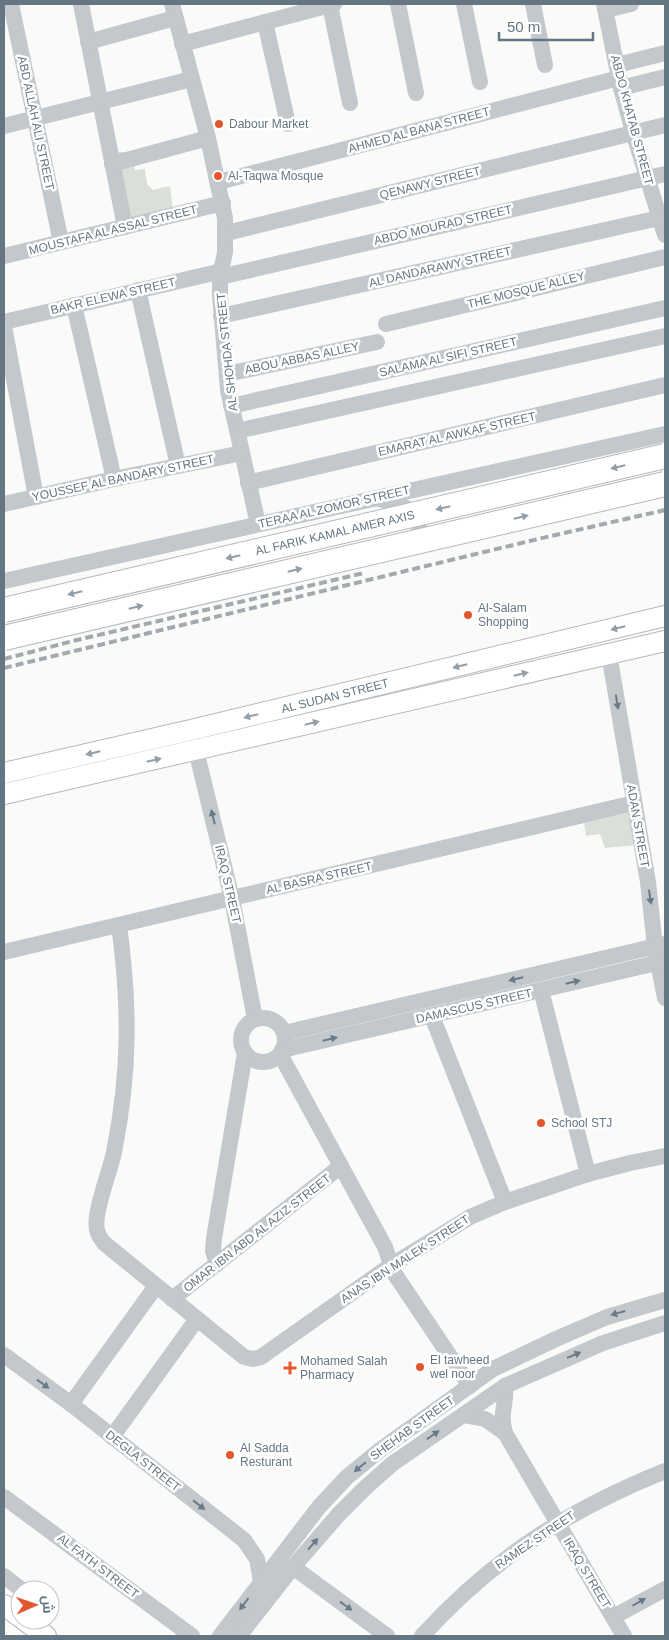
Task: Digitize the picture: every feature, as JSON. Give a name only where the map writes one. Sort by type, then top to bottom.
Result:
[{"type":"highway","name":"AL FARIK KAMAL AMER AXIS","points":[[4,610],[665,456]]},
{"type":"highway","points":[[4,638],[665,484]]},
{"type":"main road","name":"AL SUDAN STREET","points":[[4,773],[665,616]]},
{"type":"main road","name":"AL SUDAN STREET","points":[[4,794],[665,641]]},
{"type":"main road","points":[[191,730],[196,750]]},
{"type":"street","name":"ABD ALLAH ALI STREET","points":[[11,4],[61,242]]},
{"type":"street","points":[[81,4],[125,227]]},
{"type":"street","points":[[182,44],[332,4],[350,103]]},
{"type":"street","points":[[398,4],[416,93]]},
{"type":"street","points":[[464,4],[480,82]]},
{"type":"street","points":[[533,4],[545,65]]},
{"type":"street","points":[[605,7],[631,4]]},
{"type":"street","name":"ABDO KHATAB STREET","points":[[605,7],[619,77],[633,132],[665,235]]},
{"type":"street","points":[[88,42],[173,11]]},
{"type":"street","name":"AL SHOHDA STREET","points":[[173,11],[208,138],[223,203],[227,233],[221,274],[221,316],[226,374],[231,406],[258,524]]},
{"type":"street","points":[[265,22],[288,124]]},
{"type":"street","points":[[619,77],[665,53]]},
{"type":"street","points":[[619,77],[665,77]]},
{"type":"street","name":"AHMED AL BANA STREET","points":[[218,182],[619,77]]},
{"type":"street","points":[[4,126],[192,79]]},
{"type":"street","name":"QENAWY STREET","points":[[227,233],[665,125]]},
{"type":"street","points":[[112,164],[208,138]]},
{"type":"street","name":"ABDO MOURAD STREET","points":[[221,274],[665,174]]},
{"type":"street","name":"MOUSTAFA AL ASSAL STREET","points":[[4,256],[223,203]]},
{"type":"street","name":"AL DANDARAWY STREET","points":[[221,316],[659,218]]},
{"type":"street","name":"THE MOSQUE ALLEY","points":[[386,324],[665,257]]},
{"type":"street","name":"BAKR ELEWA STREET","points":[[4,322],[138,290],[221,274]]},
{"type":"street","points":[[138,290],[178,466]]},
{"type":"street","points":[[74,305],[114,479]]},
{"type":"street","name":"SALAMA AL SIFI STREET","points":[[231,406],[665,308]]},
{"type":"street","points":[[4,326],[36,497]]},
{"type":"street","points":[[237,431],[665,336]]},
{"type":"street","name":"ABOU ABBAS ALLEY","points":[[226,374],[377,342]]},
{"type":"street","name":"EMARAT AL AWKAF STREET","points":[[248,483],[665,386]]},
{"type":"street","name":"TERAA AL ZOMOR STREET","points":[[4,581],[665,434]]},
{"type":"street","name":"YOUSSEF AL BANDARY STREET","points":[[4,504],[242,453]]},
{"type":"street","points":[[488,473],[474,487],[468,498],[467,514],[473,520],[500,530]]},
{"type":"street","points":[[374,498],[404,506],[411,511],[419,523],[418,538],[396,555]]},
{"type":"street","name":"ADAN STREET","points":[[610,654],[661,953],[665,998]]},
{"type":"street","name":"IRAQ STREET","points":[[196,750],[232,899],[255,1019]]},
{"type":"street","name":"AL BASRA STREET","points":[[4,952],[634,803]]},
{"type":"street","name":"ANAS IBN MALEK STREET","points":[[119,925],[126,973],[128,1021],[126,1070],[120,1118],[111,1166],[98,1213],[97,1229],[104,1244],[244,1357],[253,1359],[261,1357],[395,1263],[470,1217],[505,1202],[588,1174],[665,1156]]},
{"type":"street","name":"DAMASCUS STREET","points":[[281,1052],[540,990],[661,953]]},
{"type":"street","name":"DAMASCUS STREET","points":[[284,1033],[661,953]]},
{"type":"street","points":[[540,990],[588,1174]]},
{"type":"street","points":[[432,1016],[505,1202]]},
{"type":"street","points":[[267,1018],[277,1023],[284,1033],[285,1042],[281,1052],[274,1059],[267,1062],[258,1062],[251,1059],[245,1053],[242,1046],[243,1030],[248,1023],[255,1019],[267,1018]]},
{"type":"street","points":[[281,1052],[395,1263],[473,1383]]},
{"type":"street","points":[[217,1264],[213,1251],[214,1238],[245,1053]]},
{"type":"street","name":"OMAR IBN ABD AL AZIZ STREET","points":[[172,1299],[341,1166]]},
{"type":"street","points":[[70,1404],[156,1286]]},
{"type":"street","name":"SHEHAB STREET","points":[[220,1636],[319,1507],[347,1477],[380,1450],[493,1369],[607,1317],[665,1300]]},
{"type":"street","points":[[112,1437],[197,1319]]},
{"type":"street","name":"SHEHAB STREET","points":[[239,1636],[293,1567],[365,1488],[392,1464],[505,1386],[603,1343],[665,1324]]},
{"type":"street","name":"DEGLA STREET","points":[[4,1355],[244,1540],[257,1559],[261,1582]]},
{"type":"street","name":"IRAQ STREET","points":[[504,1433],[501,1416],[506,1394],[505,1386]]},
{"type":"street","name":"IRAQ STREET","points":[[463,1415],[486,1420],[496,1425],[504,1433],[624,1636]]},
{"type":"street","name":"RAMEZ STREET","points":[[422,1636],[478,1581],[516,1550],[557,1522],[592,1503],[665,1471]]},
{"type":"street","name":"AL FATH STREET","points":[[4,1497],[192,1636]]},
{"type":"street","points":[[293,1567],[388,1636]]},
{"type":"street","points":[[613,1617],[665,1589]]},
{"type":"shaded area","points":[[111,151],[133,153],[135,170],[145,169],[147,184],[153,190],[170,186],[173,212],[131,221]]},
{"type":"shaded area","points":[[631,812],[637,845],[605,848],[600,834],[586,836],[584,823]]},
{"type":"railway","points":[[4,668],[665,510]]},
{"type":"railway","points":[[4,659],[77,640],[364,573]]},
{"type":"place","name":"Dabour Market","points":[[219,124]]},
{"type":"place","name":"Al-Taqwa Mosque","points":[[218,176]]},
{"type":"place","name":"Al-Salam Shopping","points":[[468,615]]},
{"type":"place","name":"School STJ","points":[[541,1123]]},
{"type":"place","name":"El tawheed wel noor","points":[[420,1367]]},
{"type":"place","name":"Mohamed Salah Pharmacy","points":[[290,1368]]},
{"type":"place","name":"Al Sadda Resturant","points":[[230,1455]]}]
